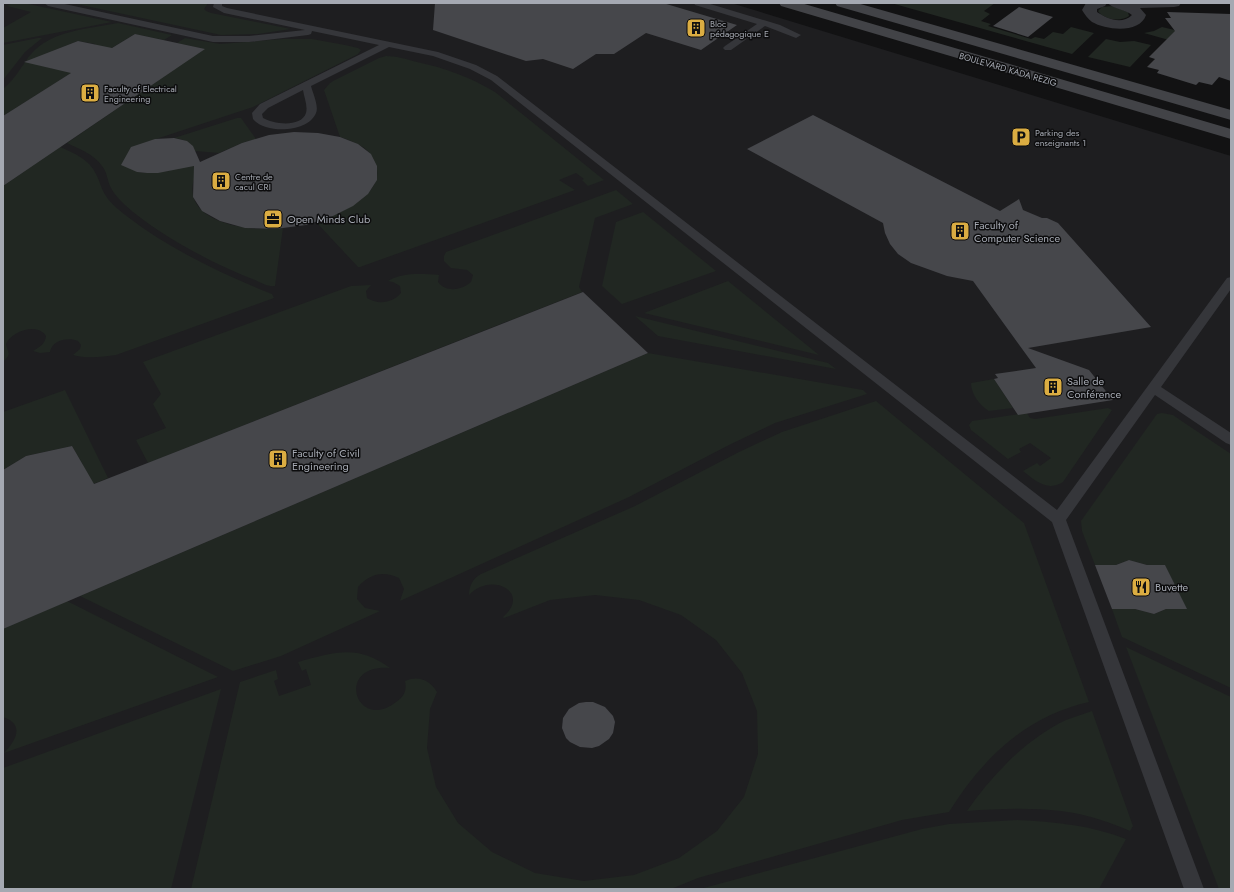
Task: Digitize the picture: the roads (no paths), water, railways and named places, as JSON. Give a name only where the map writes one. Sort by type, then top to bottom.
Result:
[{"type":"main road","name":"BOULEVARD KADA REZIG","points":[[786,3],[1231,134]]},
{"type":"main road","name":"BOULEVARD KADA REZIG","points":[[842,3],[1231,115]]},
{"type":"street","points":[[1118,4],[1141,7],[1174,3]]},
{"type":"street","points":[[1092,5],[1090,13],[1096,18],[1106,22],[1118,23],[1129,23],[1137,20],[1141,7]]},
{"type":"lane","points":[[48,3],[213,39],[249,39],[320,30]]},
{"type":"lane","points":[[218,3],[217,7],[224,10],[435,54],[473,67],[494,78],[1058,519],[1194,889]]},
{"type":"lane","points":[[698,3],[764,23],[796,35]]},
{"type":"lane","points":[[728,48],[764,23]]},
{"type":"lane","points":[[306,85],[312,110],[311,114],[303,121],[287,126],[273,126],[262,123],[258,119],[257,113],[264,106],[306,85],[388,44]]},
{"type":"lane","points":[[1058,519],[1231,281]]},
{"type":"lane","points":[[1154,388],[1231,440]]},
{"type":"place","name":"Bloc pédagogique E","points":[[696,28]]},
{"type":"place","name":"Faculty of Electrical Engineering","points":[[90,93]]},
{"type":"place","name":"Parking des enseignants 1","points":[[1021,137]]},
{"type":"place","name":"Centre de cacul CRI","points":[[221,181]]},
{"type":"place","name":"Open Minds Club","points":[[273,219]]},
{"type":"place","name":"Faculty of Computer Science","points":[[960,231]]},
{"type":"place","name":"Salle de Conférence","points":[[1053,387]]},
{"type":"place","name":"Faculty of Civil Engineering","points":[[278,459]]},
{"type":"place","name":"Buvette","points":[[1141,587]]}]
